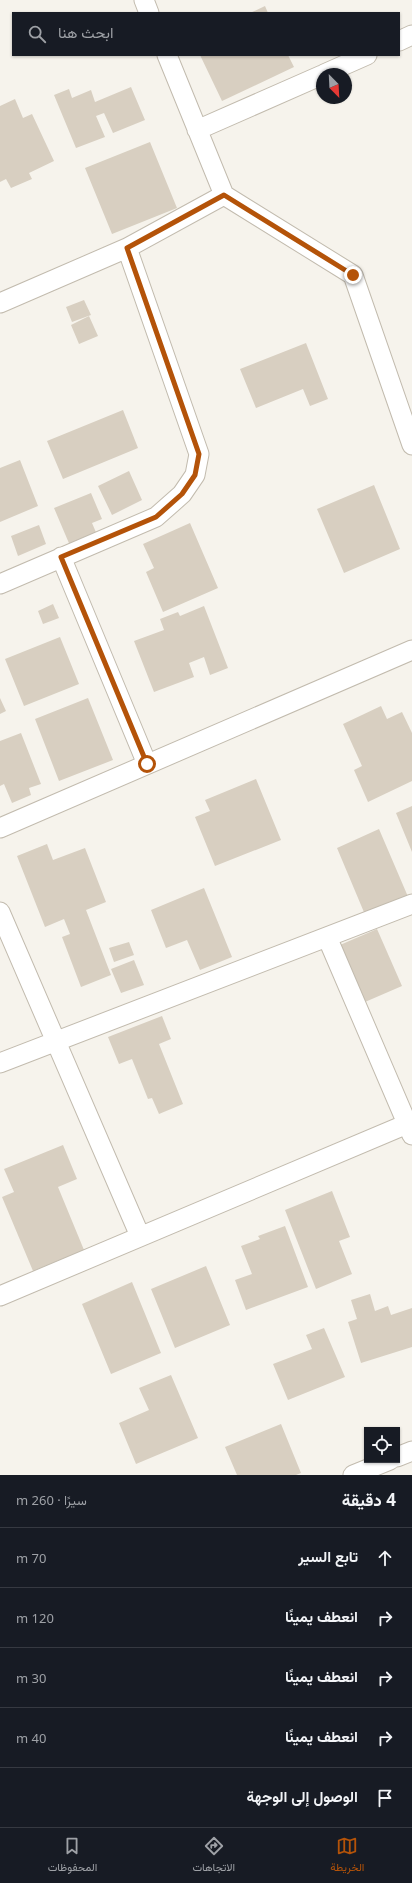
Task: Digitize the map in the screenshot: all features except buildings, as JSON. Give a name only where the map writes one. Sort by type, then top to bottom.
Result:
[{"type":"street","points":[[144,0],[149,12]]},
{"type":"street","points":[[400,41],[412,35]]},
{"type":"street","points":[[166,56],[224,195],[353,275],[412,445]]},
{"type":"street","points":[[337,68],[365,56]]},
{"type":"street","points":[[197,130],[316,77]]},
{"type":"street","points":[[0,303],[127,248],[224,195]]},
{"type":"street","points":[[0,584],[156,517],[182,494],[195,475],[199,454],[127,248]]},
{"type":"street","points":[[61,557],[147,764]]},
{"type":"street","points":[[0,828],[412,650]]},
{"type":"street","points":[[0,1063],[412,904]]},
{"type":"street","points":[[0,912],[140,1236]]},
{"type":"street","points":[[0,1296],[140,1236],[410,1130],[327,936]]},
{"type":"street","points":[[400,1456],[412,1452]]},
{"type":"street","points":[[352,1475],[382,1463]]},
{"type":"route","points":[[147,764],[61,557],[156,517],[182,494],[195,475],[199,454],[127,248],[224,195],[353,275]]}]
